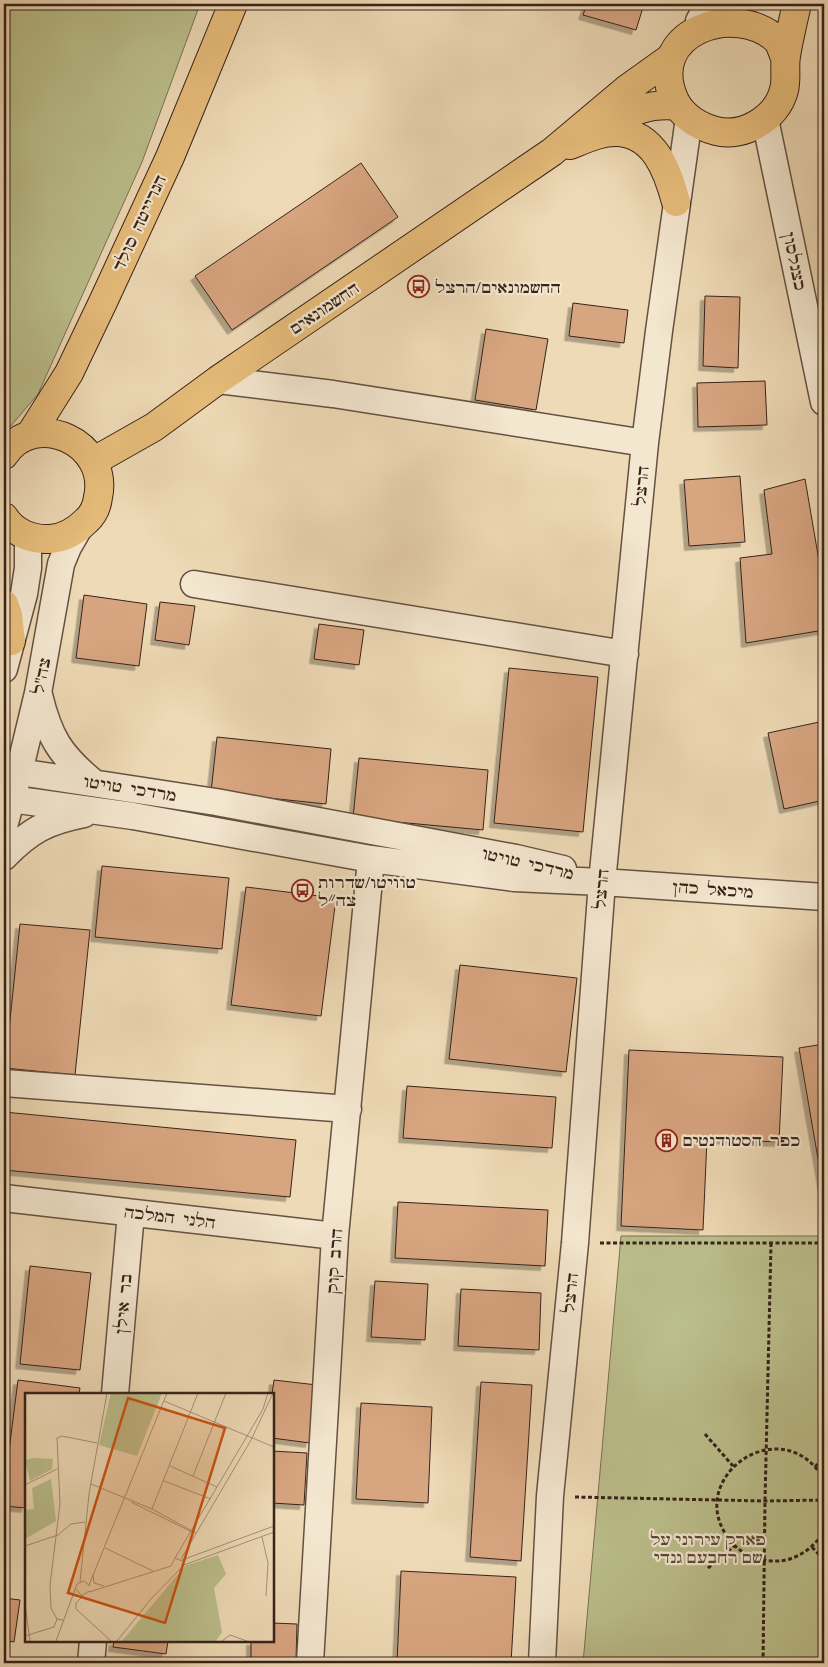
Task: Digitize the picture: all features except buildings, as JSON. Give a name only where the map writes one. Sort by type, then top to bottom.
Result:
[{"type":"main road","name":"הנרייטה סולד","points":[[30,435],[69,373],[103,302],[170,157],[234,4]]},
{"type":"main road","points":[[786,58],[778,42],[767,28],[751,18],[734,14],[704,12],[675,44],[669,59],[667,76],[671,92],[683,112],[703,127],[719,132],[735,132],[751,128],[765,119],[777,106],[784,91],[787,75],[786,58],[797,4]]},
{"type":"main road","name":"החשמונאים","points":[[94,461],[154,427],[218,380],[552,152],[626,89],[669,59]]},
{"type":"main road","name":"החשמונאים","points":[[552,152],[639,109],[662,104],[683,112]]},
{"type":"main road","points":[[552,152],[605,133],[620,132],[635,136],[647,142],[660,161],[672,187],[676,202]]},
{"type":"main road","points":[[4,455],[16,442],[30,435],[44,433],[60,434],[73,440],[85,449],[94,461],[99,475],[100,490],[97,505],[89,518],[79,528],[66,536],[52,539],[38,539],[13,532]]},
{"type":"main road","points":[[4,604],[8,614],[11,641]]},
{"type":"street","name":"הרצל","points":[[542,1663],[550,1496],[574,1243],[602,882],[645,443],[676,202],[683,112]]},
{"type":"street","name":"כצנלסון","points":[[765,119],[824,402]]},
{"type":"street","points":[[218,380],[333,394],[645,443]]},
{"type":"street","name":"צה\"ל","points":[[4,826],[11,773],[38,693],[61,564],[79,528]]},
{"type":"street","points":[[4,669],[24,594],[28,568],[13,532]]},
{"type":"street","points":[[194,584],[625,654]]},
{"type":"street","points":[[38,693],[50,732],[61,751],[74,766],[94,783]]},
{"type":"street","name":"מרדכי טויטו","points":[[11,773],[94,783],[216,802],[516,858],[563,869],[602,882]]},
{"type":"street","name":"מרדכי טויטו","points":[[7,797],[371,859],[514,878],[602,882]]},
{"type":"street","points":[[4,858],[22,838],[45,824],[98,811]]},
{"type":"street","name":"הרב קוק","points":[[310,1663],[336,1236],[371,859]]},
{"type":"street","name":"מיכאל כהן","points":[[602,882],[824,897]]},
{"type":"street","points":[[4,1083],[348,1109]]},
{"type":"street","name":"הלני המלכה","points":[[4,1198],[336,1236]]},
{"type":"street","name":"בר אילן","points":[[115,1393],[131,1213]]},
{"type":"street","points":[[91,1663],[93,1642]]},
{"type":"path","points":[[574,1243],[824,1243]]},
{"type":"path","points":[[764,1663],[765,1501],[771,1244]]},
{"type":"path","points":[[705,1434],[733,1466]]},
{"type":"path","points":[[824,1481],[816,1467],[801,1456],[784,1450],[766,1449],[748,1455],[733,1466],[722,1482],[717,1500],[718,1516],[724,1532],[734,1546],[748,1556],[764,1561],[782,1561],[798,1556],[812,1546],[824,1530]]},
{"type":"path","points":[[816,1467],[824,1456]]},
{"type":"path","points":[[550,1496],[765,1501],[824,1500]]},
{"type":"path","points":[[708,1568],[734,1546]]},
{"type":"path","points":[[812,1546],[824,1560]]},
{"type":"green space","points":[[4,4],[200,4],[142,162],[38,394],[4,434]]},
{"type":"green space","name":"פארק עירוני על שם רחבעם גנדי","points":[[621,1236],[824,1236],[824,1663],[583,1663]]},
{"type":"place","name":"החשמונאים/הרצל","points":[[419,287]]},
{"type":"place","name":"טוויטו/שדרות צה״ל","points":[[302,891]]},
{"type":"place","name":"כפר הסטודנטים","points":[[666,1140]]}]
